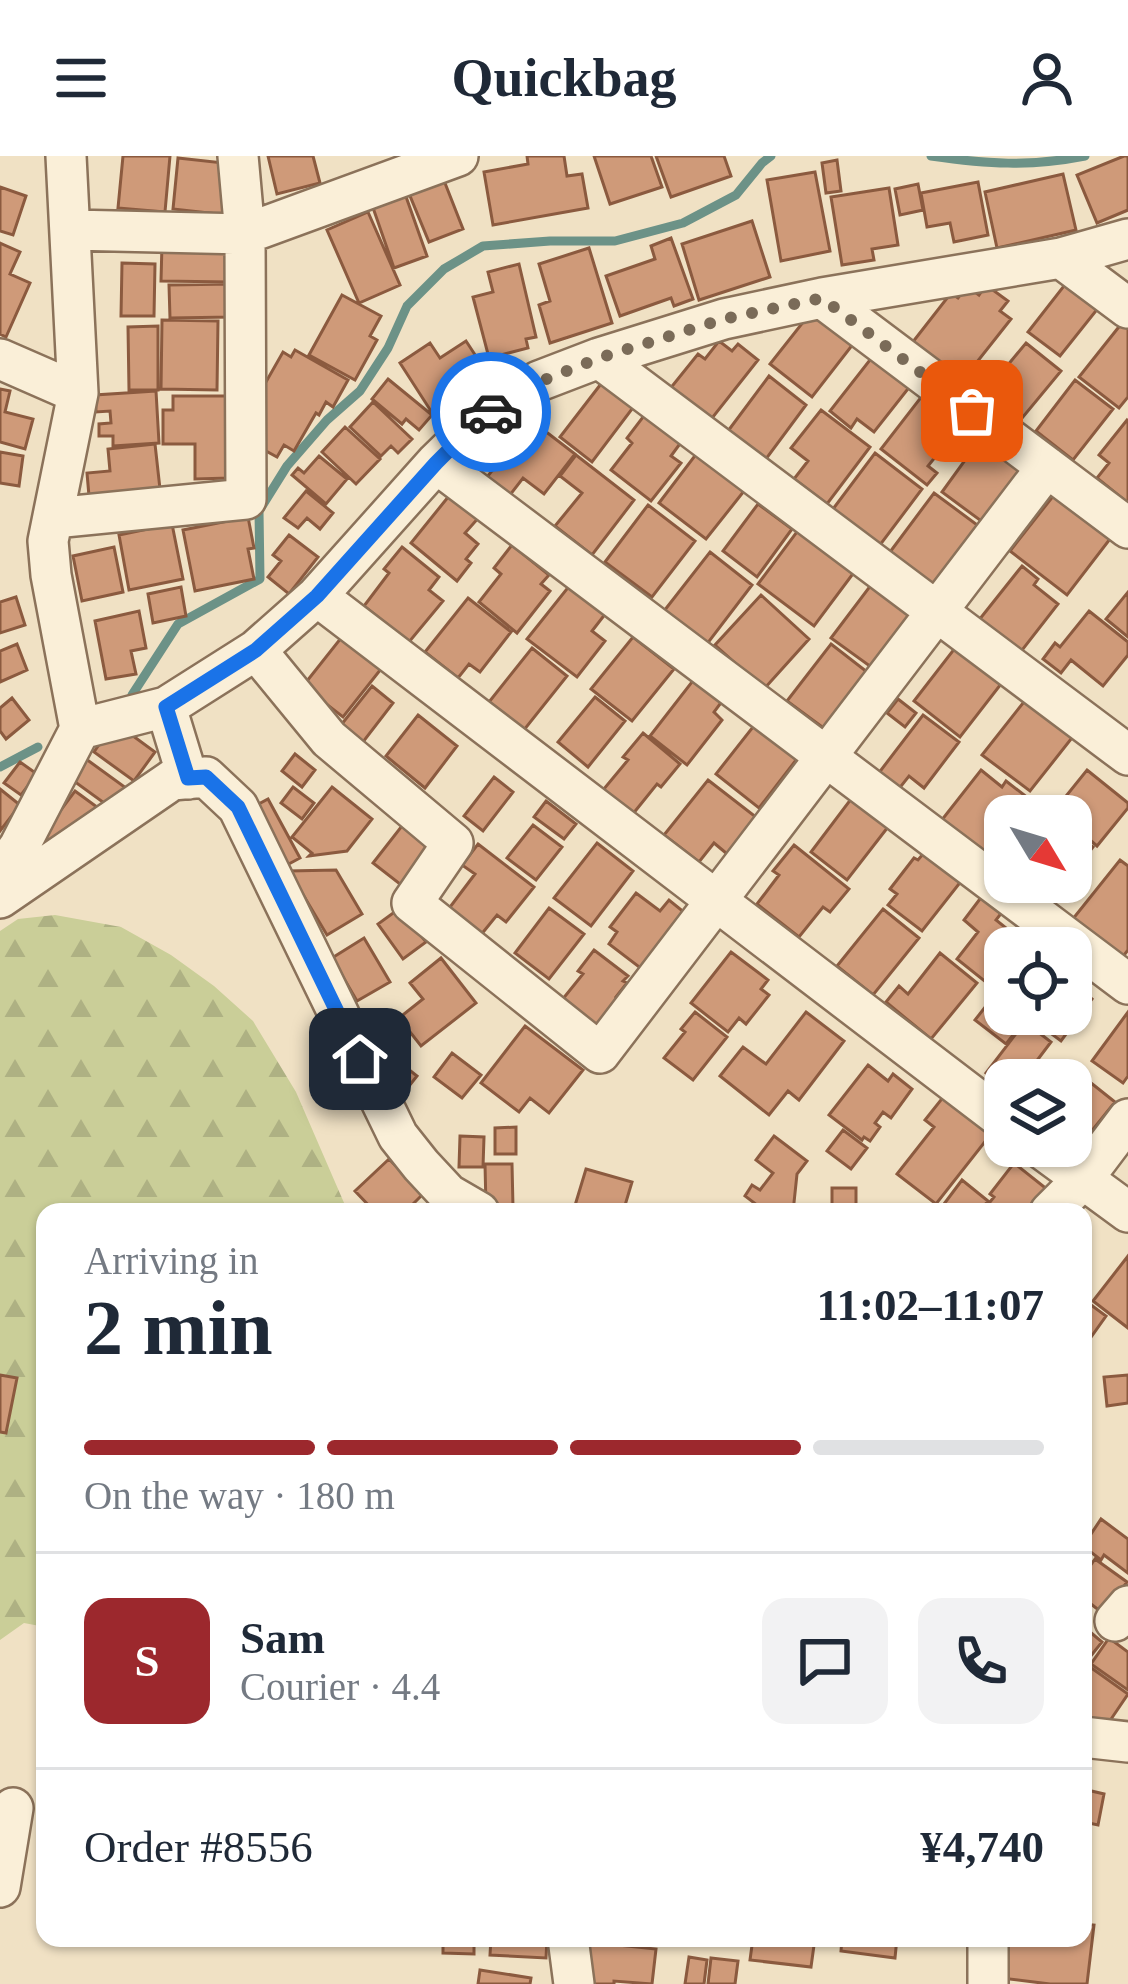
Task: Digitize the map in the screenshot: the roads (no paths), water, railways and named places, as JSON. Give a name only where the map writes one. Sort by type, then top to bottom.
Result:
[{"type":"street","points":[[0,874],[80,729],[48,542],[78,393],[66,156]]},
{"type":"street","points":[[53,518],[246,499],[245,234],[238,156]]},
{"type":"street","points":[[71,230],[245,234],[458,156]]},
{"type":"street","points":[[80,729],[166,707],[256,650],[317,596],[481,418],[539,382],[724,319],[1061,258],[1128,239]]},
{"type":"street","points":[[1061,258],[1128,308]]},
{"type":"street","points":[[822,298],[1128,528]]},
{"type":"street","points":[[599,358],[1128,755]]},
{"type":"street","points":[[0,359],[78,393]]},
{"type":"street","points":[[436,463],[1128,984]]},
{"type":"street","points":[[256,650],[329,739],[453,843],[412,903],[600,1053],[1047,467]]},
{"type":"street","points":[[317,596],[984,1105]]},
{"type":"street","points":[[166,707],[188,778]]},
{"type":"street","points":[[0,898],[172,780],[206,777],[238,807],[398,1136],[448,1194],[464,1203]]},
{"type":"street","points":[[1059,1203],[1128,1119]]},
{"type":"street","points":[[1065,1167],[1128,1212]]},
{"type":"street","points":[[1092,1738],[1128,1742]]},
{"type":"street","points":[[0,1887],[13,1808]]},
{"type":"street","points":[[569,1947],[574,1984]]},
{"type":"street","points":[[988,1947],[988,1984]]},
{"type":"waterway","points":[[132,695],[178,624],[260,579],[259,511],[287,466],[360,391],[388,348],[407,306],[444,269],[483,246],[615,241],[683,223],[736,195],[771,156]]},
{"type":"waterway","points":[[931,156],[1008,163],[1085,156]]},
{"type":"waterway","points":[[0,767],[38,747]]}]
